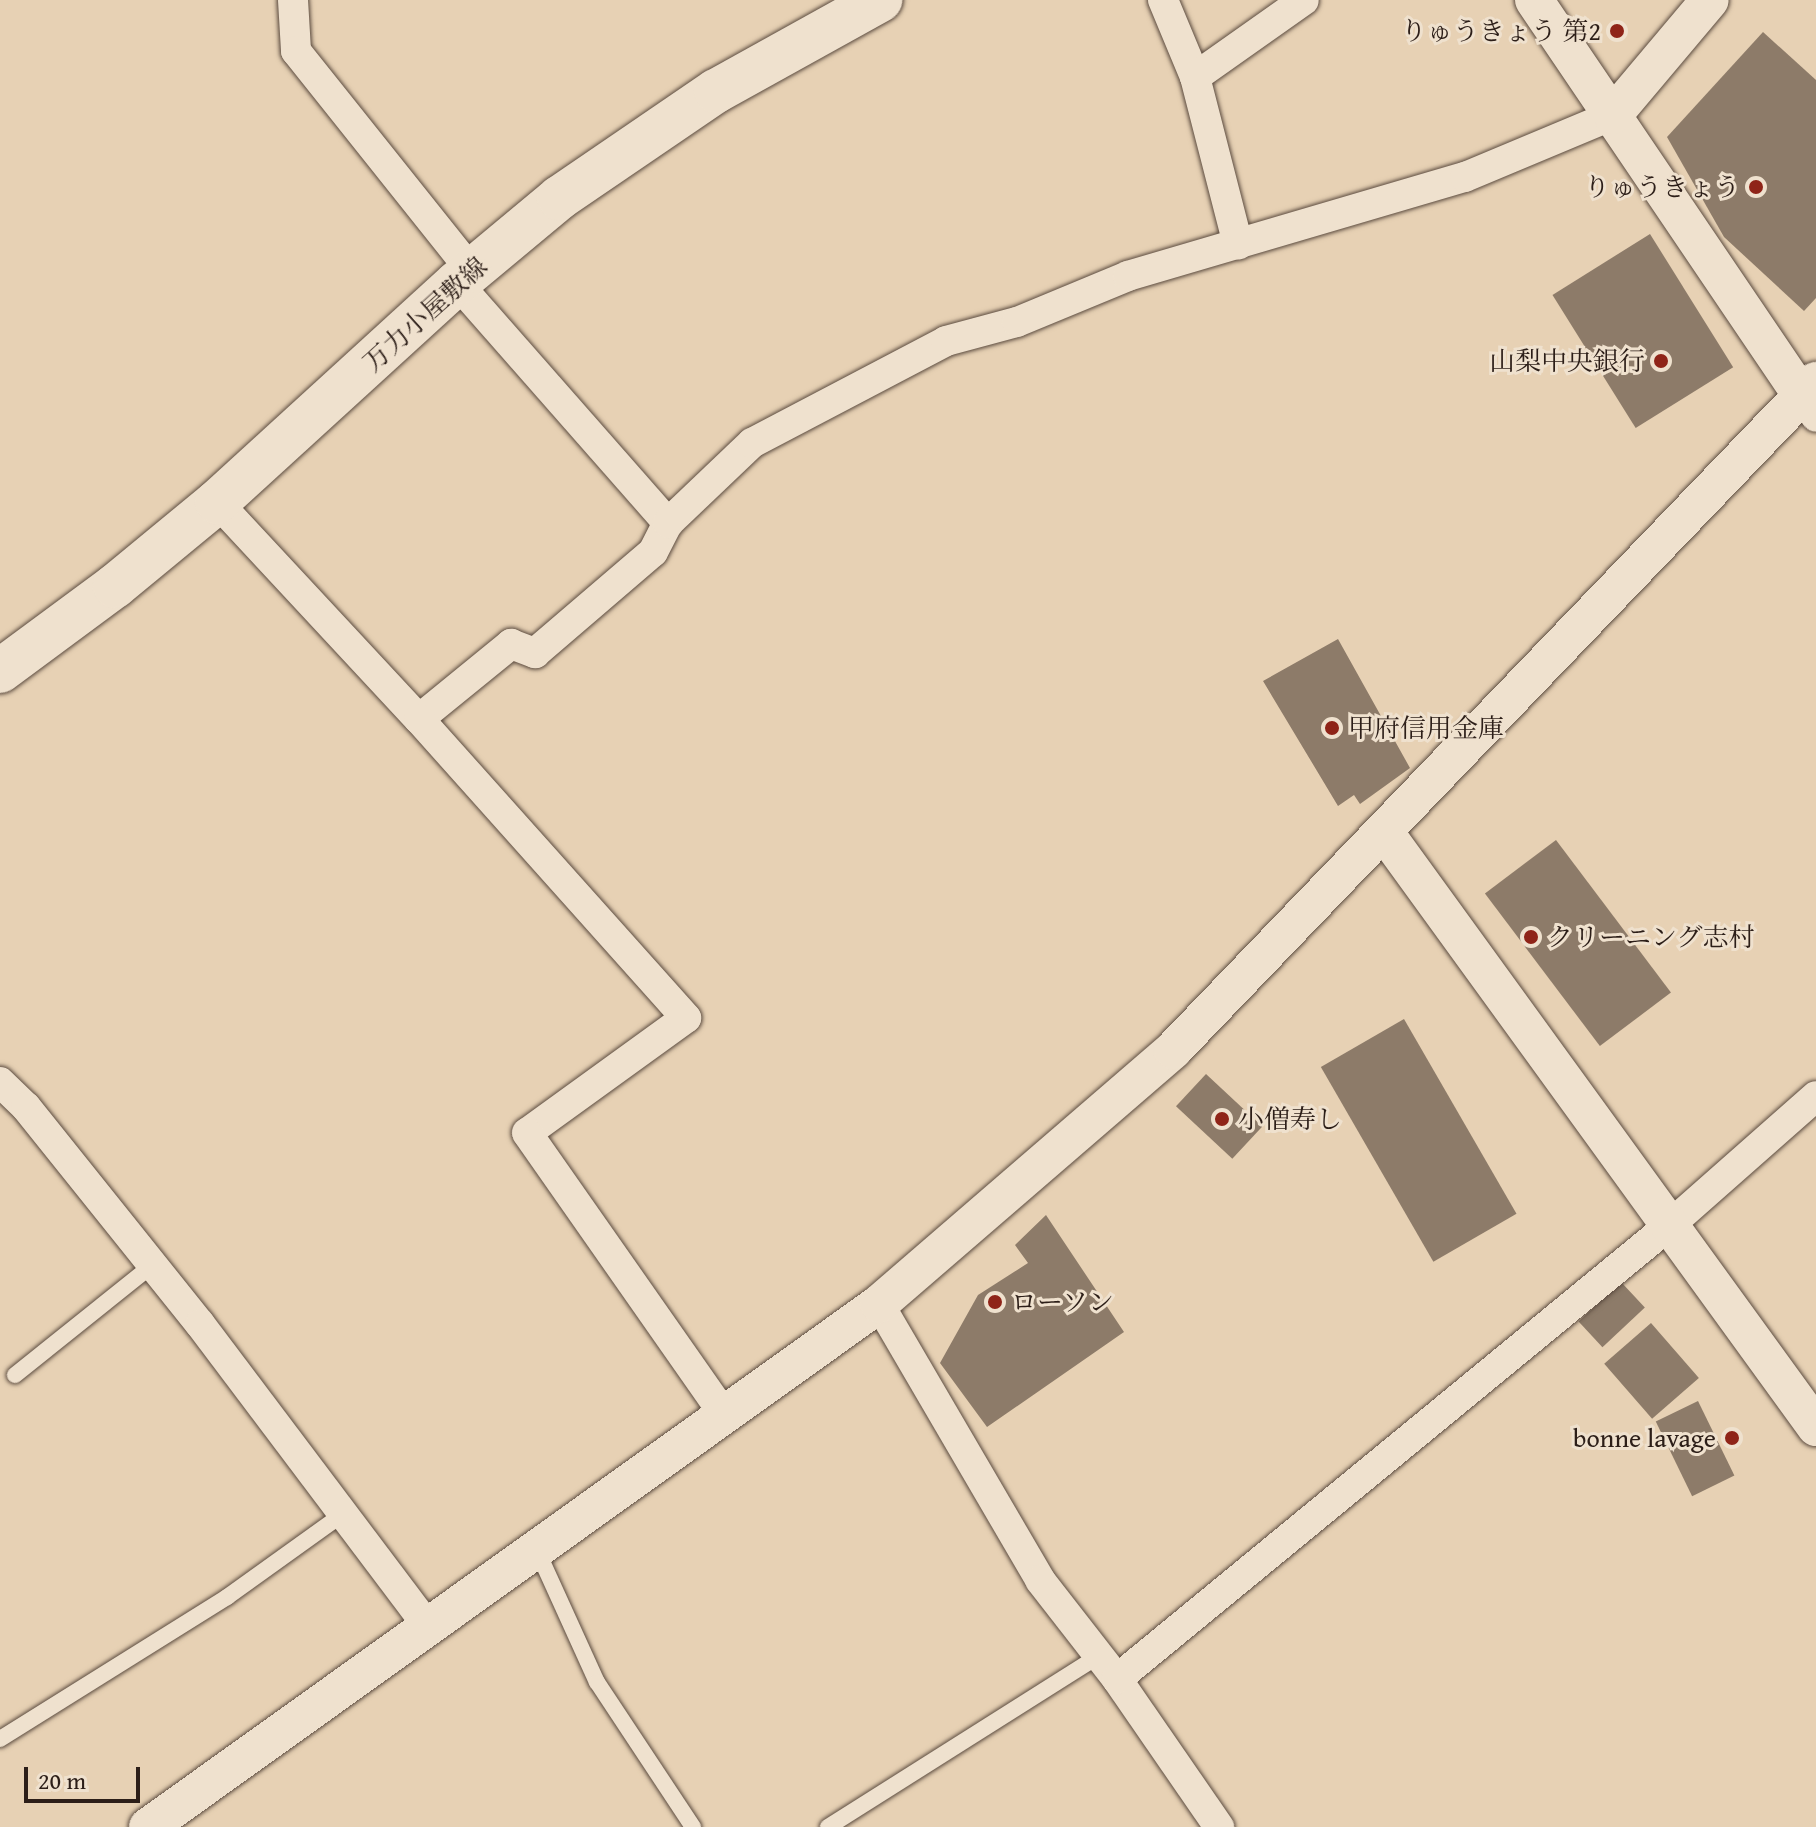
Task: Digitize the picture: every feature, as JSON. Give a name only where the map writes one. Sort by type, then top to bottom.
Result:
[{"type":"main road","name":"万力小屋敷線","points":[[0,671],[115,586],[217,502],[464,276],[559,198],[716,91],[880,0]]},
{"type":"street","points":[[1163,0],[1195,77],[1238,245]]},
{"type":"street","points":[[1195,77],[1304,0]]},
{"type":"street","points":[[148,1827],[879,1304],[1173,1050],[1385,833],[1459,750],[1811,398],[1534,0]]},
{"type":"street","points":[[419,719],[511,644],[535,653],[653,552],[668,523],[752,443],[946,341],[1017,322],[1128,276],[1465,177],[1613,115],[1710,0]]},
{"type":"street","points":[[300,5],[296,51],[464,276],[668,523]]},
{"type":"street","points":[[217,502],[419,719],[686,1018],[527,1133],[725,1416]]},
{"type":"street","points":[[1385,833],[1816,1427]]},
{"type":"street","points":[[0,1082],[26,1107],[200,1324],[427,1625]]},
{"type":"street","points":[[1108,1667],[1671,1224],[1816,1096]]},
{"type":"street","points":[[879,1304],[1040,1580],[1108,1667],[1219,1827]]},
{"type":"lane","points":[[15,1375],[151,1266]]},
{"type":"lane","points":[[0,1739],[227,1597],[343,1514]]},
{"type":"lane","points":[[536,1548],[597,1682],[693,1827]]},
{"type":"lane","points":[[828,1827],[1108,1667]]},
{"type":"building","name":"りゅうきょう","points":[[1763,32],[1816,80],[1816,298],[1804,311],[1724,237],[1667,137]]},
{"type":"building","points":[[1650,234],[1733,367],[1636,428],[1552,295]]},
{"type":"building","points":[[1338,639],[1410,768],[1360,804],[1354,795],[1338,806],[1263,681]]},
{"type":"building","points":[[1556,840],[1671,993],[1600,1046],[1485,894]]},
{"type":"building","points":[[1404,1019],[1516,1214],[1433,1262],[1321,1067]]},
{"type":"building","points":[[1206,1074],[1262,1127],[1232,1159],[1176,1106]]},
{"type":"building","points":[[1046,1215],[1124,1332],[987,1427],[940,1363],[978,1295],[1028,1263],[1015,1245]]},
{"type":"building","points":[[1621,1282],[1645,1308],[1602,1347],[1579,1322]]},
{"type":"building","points":[[1651,1323],[1699,1378],[1652,1419],[1604,1364]]},
{"type":"building","points":[[1698,1401],[1734,1476],[1692,1496],[1656,1422]]},
{"type":"place","name":"りゅうきょう 第2","points":[[1617,31]]},
{"type":"place","name":"りゅうきょう","points":[[1756,187]]},
{"type":"place","name":"山梨中央銀行","points":[[1661,361]]},
{"type":"place","name":"甲府信用金庫","points":[[1332,728]]},
{"type":"place","name":"クリーニング志村","points":[[1531,937]]},
{"type":"place","name":"小僧寿し","points":[[1222,1119]]},
{"type":"place","name":"ローソン","points":[[995,1302]]},
{"type":"place","name":"bonne lavage","points":[[1732,1438]]}]
